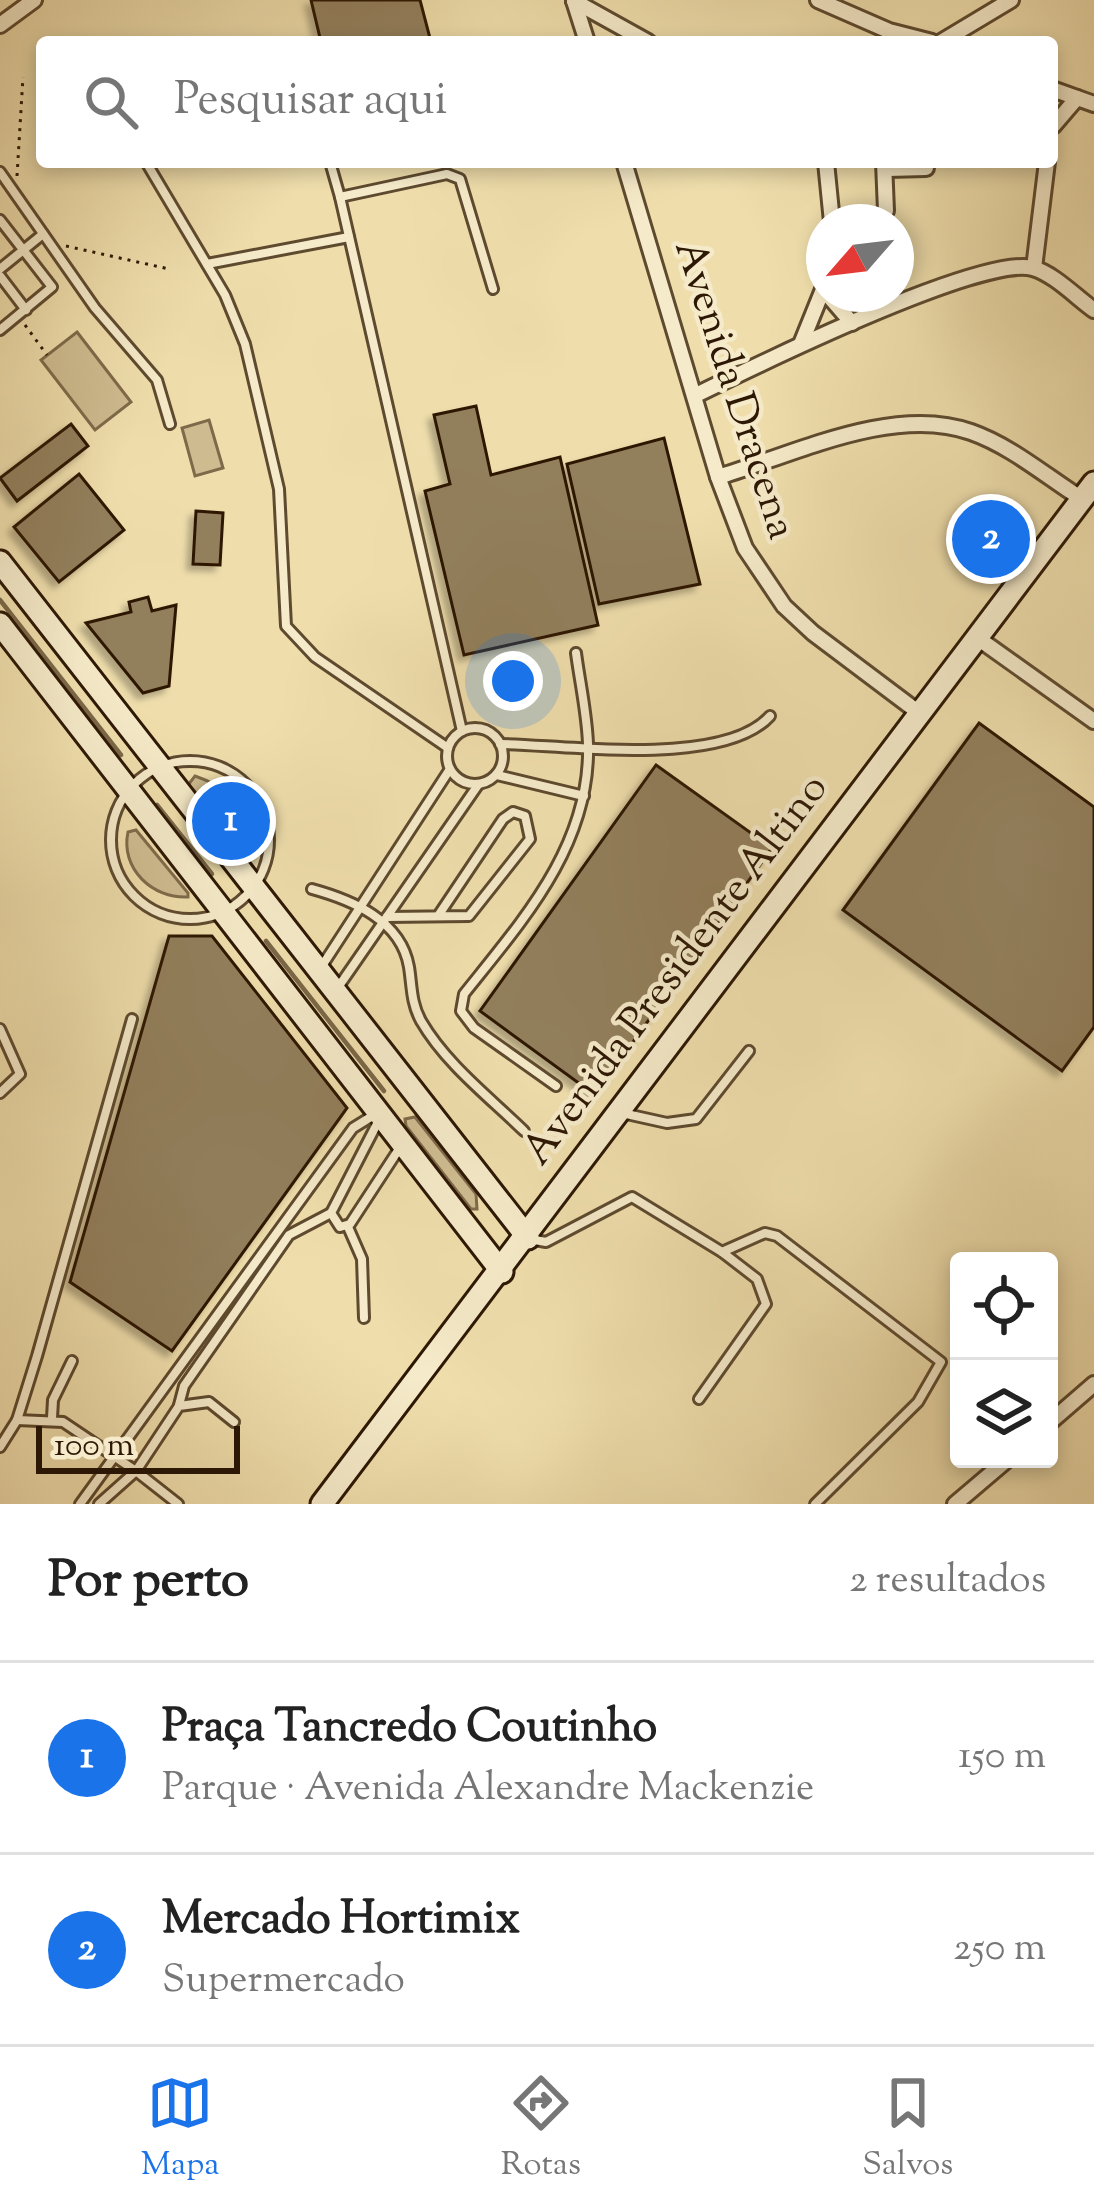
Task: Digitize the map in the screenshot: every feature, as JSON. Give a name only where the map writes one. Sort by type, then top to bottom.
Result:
[{"type":"street","points":[[0,25],[34,0]]},
{"type":"street","points":[[574,0],[632,36]]},
{"type":"street","points":[[574,0],[585,36]]},
{"type":"street","points":[[818,0],[911,36]]},
{"type":"street","points":[[948,36],[1011,0]]},
{"type":"street","points":[[1058,91],[1094,104]]},
{"type":"street","points":[[1058,121],[1077,98]]},
{"type":"street","name":"Avenida Dracena","points":[[626,168],[718,477],[745,548],[784,606],[918,712]]},
{"type":"street","points":[[827,168],[830,204]]},
{"type":"street","points":[[885,168],[886,204]]},
{"type":"street","points":[[1034,268],[1046,168]]},
{"type":"street","points":[[696,395],[852,322],[1012,268],[1034,268],[1094,310]]},
{"type":"street","points":[[801,344],[815,312]]},
{"type":"street","points":[[843,312],[852,322]]},
{"type":"street","points":[[718,477],[865,433],[930,425],[976,434],[1088,491]]},
{"type":"street","name":"Avenida Presidente Altino","points":[[322,1504],[528,1238],[1088,491]]},
{"type":"street","points":[[0,562],[528,1238]]},
{"type":"street","points":[[0,624],[468,1222],[502,1272]]},
{"type":"street","points":[[980,639],[1094,721]]},
{"type":"street","points":[[382,1111],[409,1088]]},
{"type":"street","points":[[468,1222],[495,1198]]},
{"type":"street","points":[[1058,1415],[1094,1384]]},
{"type":"street","points":[[955,1504],[997,1468]]},
{"type":"lane","points":[[150,168],[207,264],[245,344],[271,445],[286,626],[315,657],[448,748]]},
{"type":"lane","points":[[332,168],[462,731]]},
{"type":"lane","points":[[0,172],[95,308],[157,380],[170,424]]},
{"type":"lane","points":[[340,197],[447,175],[460,179],[494,289]]},
{"type":"lane","points":[[0,220],[52,286],[23,314],[1,326]]},
{"type":"lane","points":[[23,314],[0,273],[43,234]]},
{"type":"lane","points":[[207,264],[349,237]]},
{"type":"lane","points":[[556,1086],[474,1028],[461,1011],[464,994],[558,868],[584,796],[589,745],[576,652]]},
{"type":"lane","points":[[478,785],[457,778],[450,769],[448,748],[462,731],[484,729],[500,743],[589,745],[613,753],[680,748],[744,734],[770,716]]},
{"type":"lane","points":[[335,993],[478,785],[497,775],[502,765],[500,743]]},
{"type":"lane","points":[[191,761],[232,773],[255,796],[265,815],[268,847],[253,887],[226,910],[179,918],[152,908],[129,889],[115,863],[112,834],[130,789],[159,767],[191,761]]},
{"type":"lane","points":[[318,971],[450,769]]},
{"type":"lane","points":[[497,775],[584,796]]},
{"type":"lane","points":[[385,920],[459,919],[478,910],[530,838],[525,816],[513,812],[503,819],[438,916]]},
{"type":"lane","points":[[312,889],[385,920],[405,951],[410,991],[423,1025],[524,1130]]},
{"type":"lane","points":[[0,1447],[17,1420],[90,1183],[132,1019]]},
{"type":"lane","points":[[0,1029],[20,1074],[0,1093]]},
{"type":"lane","points":[[621,1112],[667,1124],[696,1119],[748,1051]]},
{"type":"lane","points":[[99,1504],[136,1471],[178,1406],[184,1386],[289,1235],[331,1213],[382,1111]]},
{"type":"lane","points":[[80,1504],[353,1127],[382,1111]]},
{"type":"lane","points":[[348,1227],[405,1141]]},
{"type":"lane","points":[[528,1238],[546,1242],[632,1197],[722,1252],[757,1280],[766,1304],[699,1399]]},
{"type":"lane","points":[[331,1213],[340,1227],[348,1227]]},
{"type":"lane","points":[[348,1227],[365,1273],[364,1318]]},
{"type":"lane","points":[[722,1252],[764,1233],[777,1236],[941,1362],[918,1402],[815,1504]]},
{"type":"lane","points":[[52,1418],[53,1400],[72,1361]]},
{"type":"lane","points":[[178,1406],[209,1402],[233,1422]]},
{"type":"lane","points":[[17,1420],[33,1424],[52,1418],[118,1457],[178,1504]]},
{"type":"path","points":[[16,183],[23,77]]},
{"type":"path","points":[[60,238],[69,249],[169,268]]},
{"type":"path","points":[[23,314],[47,355]]},
{"type":"shaded area","points":[[77,332],[131,402],[95,430],[41,360]]},
{"type":"shaded area","points":[[209,420],[223,468],[195,476],[182,428]]},
{"type":"shaded area","points":[[195,776],[230,795],[246,815],[247,838],[240,851],[188,785]]},
{"type":"shaded area","points":[[136,830],[188,897],[163,893],[134,869],[127,845],[128,832]]},
{"type":"shaded area","points":[[415,1117],[476,1194],[477,1209],[471,1209],[406,1126],[405,1119]]},
{"type":"building","points":[[311,0],[420,0],[429,36],[320,36]]},
{"type":"building","points":[[476,406],[491,475],[560,457],[598,625],[464,655],[425,491],[450,484],[434,415]]},
{"type":"building","points":[[71,424],[88,446],[17,501],[0,478]]},
{"type":"building","points":[[664,438],[700,584],[599,604],[567,464]]},
{"type":"building","points":[[79,474],[124,530],[59,582],[14,527]]},
{"type":"building","points":[[196,511],[223,513],[220,565],[193,564]]},
{"type":"building","points":[[148,597],[152,611],[176,605],[169,686],[143,693],[86,623],[131,612],[129,602]]},
{"type":"building","points":[[979,723],[1094,807],[1094,1027],[1062,1071],[843,910]]},
{"type":"building","points":[[656,765],[772,848],[595,1095],[480,1011]]},
{"type":"building","points":[[169,936],[212,936],[347,1108],[172,1351],[70,1282]]},
{"type":"waterway","points":[[0,600],[121,755]]},
{"type":"waterway","points":[[157,805],[212,874]]},
{"type":"waterway","points":[[266,941],[384,1091]]},
{"type":"place","name":"Mercado Hortimix","points":[[991,539]]},
{"type":"place","name":"Praça Tancredo Coutinho","points":[[231,821]]}]
